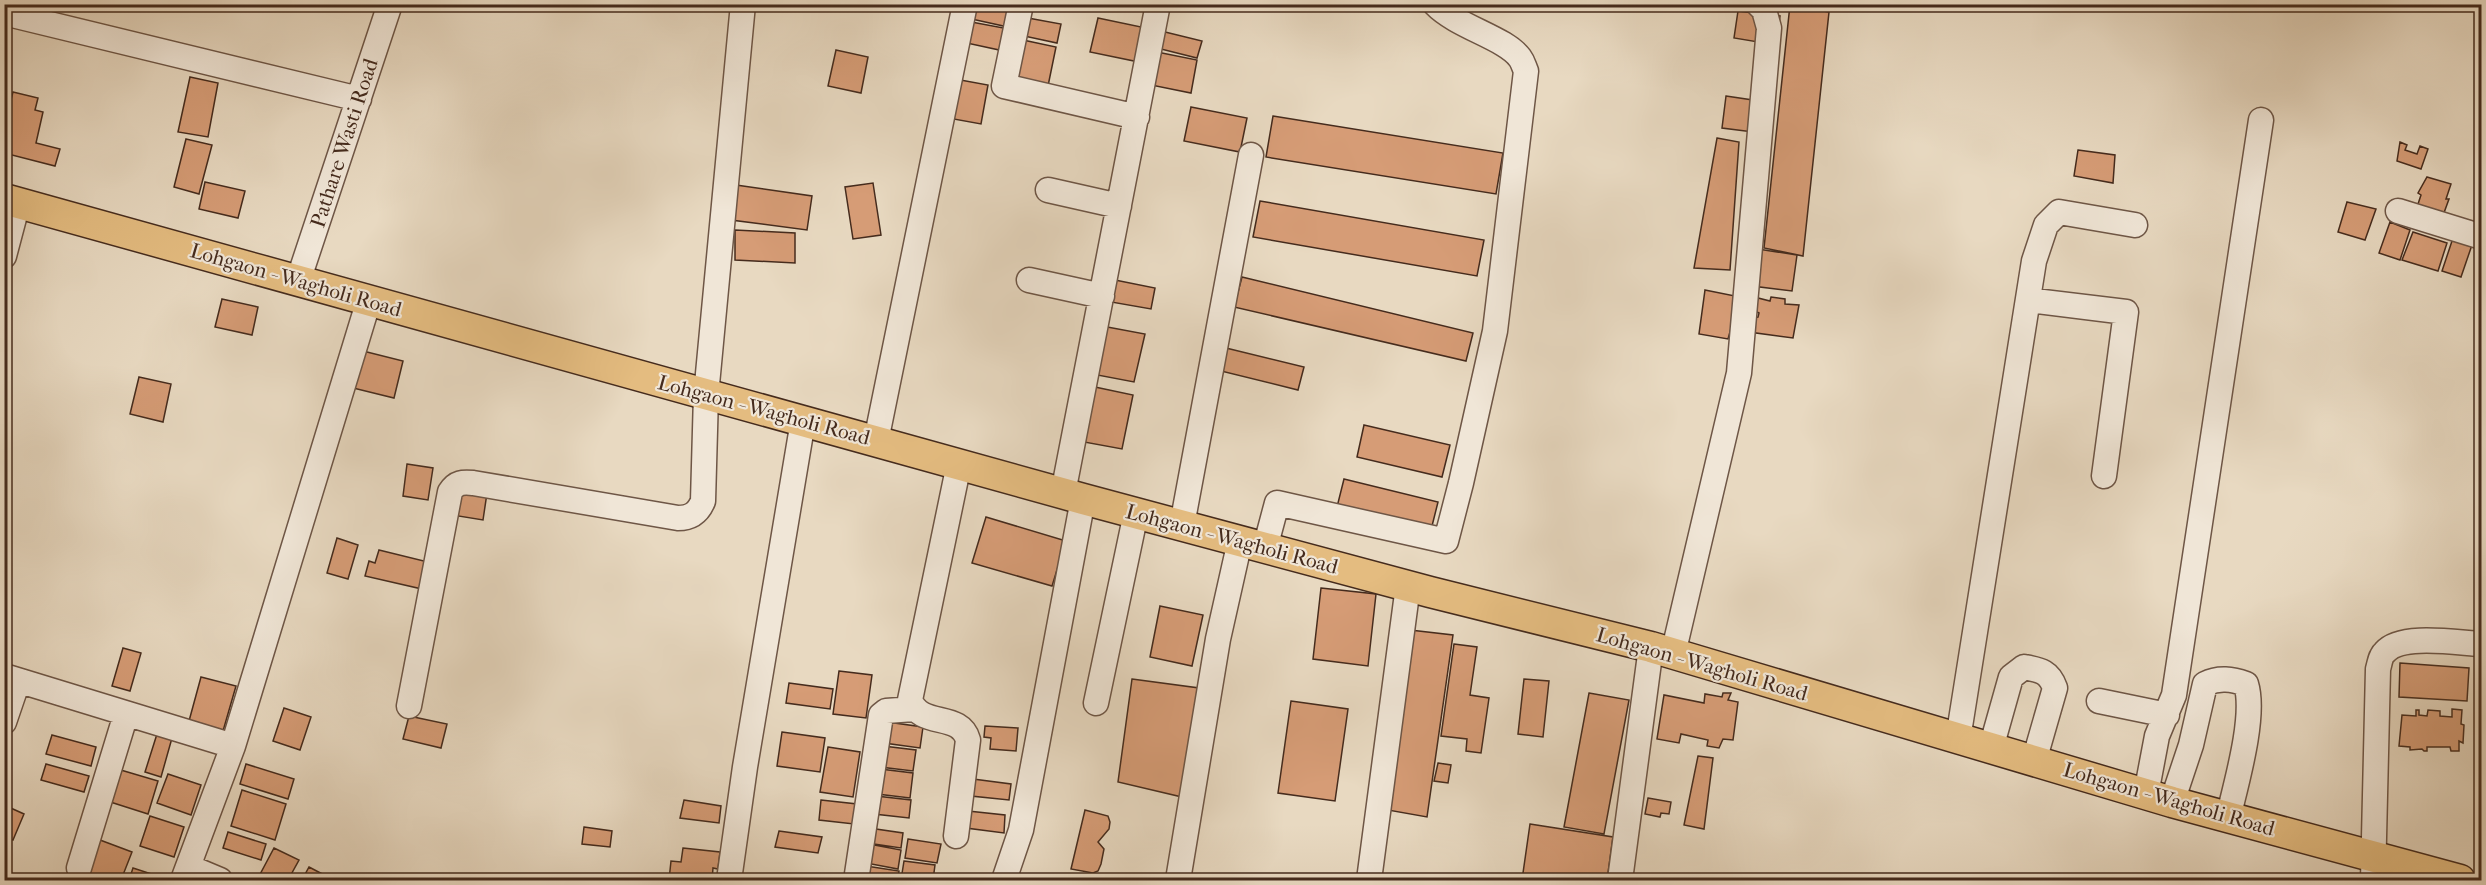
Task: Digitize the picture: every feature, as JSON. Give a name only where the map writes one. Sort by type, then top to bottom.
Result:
[{"type":"main road","name":"Lohgaon - Wagholi Road","points":[[11,201],[1073,496],[1662,651],[2228,818],[2373,868],[2460,880]]},
{"type":"street","name":"Pathare Wasti Road","points":[[298,280],[390,4]]},
{"type":"street","points":[[409,706],[450,492],[454,486],[462,482],[474,483],[687,518],[699,511],[703,501],[706,395],[743,4]]},
{"type":"street","points":[[876,441],[965,4]]},
{"type":"street","points":[[1021,4],[1004,86],[1137,117]]},
{"type":"street","points":[[1004,880],[1021,830],[1102,296],[1158,4]]},
{"type":"street","points":[[1178,880],[1218,639],[1252,544],[1277,503],[1446,541],[1495,331],[1526,71],[1520,58],[1509,48],[1448,17],[1435,4]]},
{"type":"street","points":[[1620,880],[1662,651],[1739,373],[1769,28],[1764,10],[1758,4]]},
{"type":"street","points":[[4,13],[359,99]]},
{"type":"street","points":[[2159,798],[2157,736],[2174,695],[2261,120]]},
{"type":"street","points":[[1182,525],[1251,155]]},
{"type":"street","points":[[1048,190],[1119,206]]},
{"type":"street","points":[[4,256],[11,201]]},
{"type":"street","points":[[2398,211],[2481,237]]},
{"type":"street","points":[[1958,739],[2034,261],[2046,225],[2059,212],[2135,225]]},
{"type":"street","points":[[1029,280],[1102,296]]},
{"type":"street","points":[[220,880],[186,874],[233,746],[369,300]]},
{"type":"street","points":[[2028,300],[2126,312],[2104,476]]},
{"type":"street","points":[[729,880],[745,767],[803,421]]},
{"type":"street","points":[[956,836],[968,740],[966,732],[958,725],[919,714],[910,700],[959,464]]},
{"type":"street","points":[[1096,703],[1136,513]]},
{"type":"street","points":[[1369,880],[1408,586]]},
{"type":"street","points":[[2373,868],[2378,669],[2381,657],[2395,644],[2412,641],[2481,645]]},
{"type":"street","points":[[1991,748],[2011,677],[2024,667],[2043,670],[2051,676],[2055,688],[2034,761]]},
{"type":"street","points":[[4,722],[11,679],[233,746]]},
{"type":"street","points":[[2159,798],[2191,745],[2205,684],[2225,679],[2246,684],[2249,708],[2228,818]]},
{"type":"street","points":[[2099,701],[2167,715]]},
{"type":"street","points":[[857,874],[881,715],[886,711],[914,709]]},
{"type":"street","points":[[79,868],[126,714]]},
{"type":"building","points":[[971,4],[1013,4],[1008,27],[967,18]]},
{"type":"building","points":[[1790,5],[1829,12],[1803,256],[1764,248]]},
{"type":"building","points":[[1738,11],[1780,16],[1776,45],[1734,38]]},
{"type":"building","points":[[1028,18],[1061,24],[1057,43],[1024,36]]},
{"type":"building","points":[[1098,18],[1146,28],[1139,62],[1090,52]]},
{"type":"building","points":[[966,21],[1009,29],[1004,51],[962,42]]},
{"type":"building","points":[[1161,31],[1202,41],[1197,58],[1157,48]]},
{"type":"building","points":[[1023,40],[1056,47],[1048,86],[1015,79]]},
{"type":"building","points":[[836,50],[868,57],[861,93],[828,86]]},
{"type":"building","points":[[1157,52],[1197,60],[1191,93],[1151,85]]},
{"type":"building","points":[[190,77],[218,83],[208,137],[178,132]]},
{"type":"building","points":[[955,79],[988,85],[981,124],[948,118]]},
{"type":"building","points":[[13,92],[38,98],[35,110],[43,112],[36,143],[60,149],[55,166],[4,153],[4,126]]},
{"type":"building","points":[[1726,96],[1766,102],[1761,133],[1722,128]]},
{"type":"building","points":[[1191,107],[1247,118],[1240,152],[1184,141]]},
{"type":"building","points":[[1273,116],[1503,153],[1496,194],[1266,157]]},
{"type":"building","points":[[1717,138],[1739,142],[1730,270],[1694,268]]},
{"type":"building","points":[[186,139],[212,145],[199,194],[174,187]]},
{"type":"building","points":[[2400,142],[2407,145],[2405,150],[2417,154],[2420,146],[2428,149],[2421,169],[2397,161]]},
{"type":"building","points":[[2078,150],[2115,155],[2113,183],[2074,176]]},
{"type":"building","points":[[2427,177],[2451,184],[2446,199],[2449,199],[2441,221],[2415,213],[2421,195],[2418,193]]},
{"type":"building","points":[[205,182],[245,191],[238,218],[199,209]]},
{"type":"building","points":[[873,183],[881,235],[853,239],[845,187]]},
{"type":"building","points":[[736,185],[812,196],[807,230],[731,220]]},
{"type":"building","points":[[2482,198],[2482,214],[2477,212]]},
{"type":"building","points":[[1260,201],[1484,240],[1477,276],[1253,237]]},
{"type":"building","points":[[2347,202],[2376,209],[2365,240],[2338,232]]},
{"type":"building","points":[[2390,222],[2410,230],[2400,260],[2379,253]]},
{"type":"building","points":[[735,230],[795,233],[795,263],[735,260]]},
{"type":"building","points":[[2413,232],[2447,243],[2438,271],[2402,260]]},
{"type":"building","points":[[2454,235],[2473,242],[2461,277],[2442,271]]},
{"type":"building","points":[[1758,249],[1797,255],[1792,291],[1752,286]]},
{"type":"building","points":[[1242,277],[1473,333],[1466,361],[1234,307]]},
{"type":"building","points":[[1115,280],[1155,288],[1151,309],[1111,302]]},
{"type":"building","points":[[1705,290],[1740,297],[1728,339],[1699,334]]},
{"type":"building","points":[[1771,297],[1785,299],[1785,304],[1799,305],[1793,338],[1749,332],[1752,318],[1758,317],[1759,313],[1755,311],[1758,298],[1770,301]]},
{"type":"building","points":[[222,299],[258,307],[252,335],[215,327]]},
{"type":"building","points":[[1102,326],[1145,334],[1134,382],[1092,374]]},
{"type":"building","points":[[1226,348],[1304,367],[1298,390],[1221,371]]},
{"type":"building","points":[[359,350],[403,361],[394,398],[349,387]]},
{"type":"building","points":[[139,377],[171,384],[163,422],[130,414]]},
{"type":"building","points":[[1095,387],[1133,395],[1122,449],[1084,442]]},
{"type":"building","points":[[1364,425],[1450,445],[1442,477],[1357,457]]},
{"type":"building","points":[[407,464],[433,468],[428,500],[403,496]]},
{"type":"building","points":[[1344,479],[1438,502],[1430,534],[1336,511]]},
{"type":"building","points":[[456,488],[487,493],[483,520],[452,515]]},
{"type":"building","points":[[986,517],[1066,541],[1052,586],[972,563]]},
{"type":"building","points":[[337,538],[358,545],[348,579],[327,573]]},
{"type":"building","points":[[379,550],[428,562],[422,589],[365,576],[369,561],[375,563]]},
{"type":"building","points":[[1321,588],[1376,594],[1368,666],[1313,659]]},
{"type":"building","points":[[1160,606],[1203,615],[1192,666],[1150,657]]},
{"type":"building","points":[[1410,630],[1453,635],[1427,817],[1382,809]]},
{"type":"building","points":[[1454,644],[1477,647],[1470,695],[1489,698],[1481,753],[1466,751],[1467,739],[1441,736]]},
{"type":"building","points":[[123,648],[141,653],[130,691],[112,686]]},
{"type":"building","points":[[2400,663],[2469,668],[2467,701],[2399,697]]},
{"type":"building","points":[[839,671],[872,675],[866,718],[833,714]]},
{"type":"building","points":[[201,677],[236,686],[223,731],[189,721]]},
{"type":"building","points":[[1132,679],[1199,688],[1182,797],[1118,782]]},
{"type":"building","points":[[1524,679],[1549,681],[1543,737],[1518,734]]},
{"type":"building","points":[[789,683],[833,689],[830,709],[786,703]]},
{"type":"building","points":[[1589,693],[1629,700],[1604,834],[1564,827]]},
{"type":"building","points":[[1723,693],[1731,693],[1728,700],[1738,702],[1733,740],[1723,739],[1719,748],[1707,746],[1708,740],[1681,734],[1679,743],[1657,739],[1664,695],[1704,703],[1705,694],[1722,697]]},
{"type":"building","points":[[1291,701],[1348,709],[1335,801],[1278,793]]},
{"type":"building","points":[[284,708],[311,717],[300,750],[273,741]]},
{"type":"building","points":[[2452,709],[2462,710],[2463,743],[2459,741],[2459,751],[2451,751],[2450,747],[2427,747],[2427,751],[2424,751],[2399,746],[2402,715],[2416,716],[2416,710],[2419,710],[2419,715],[2427,716],[2428,710],[2440,711],[2440,716],[2452,717]]},
{"type":"building","points":[[409,716],[447,724],[441,748],[403,739]]},
{"type":"building","points":[[887,722],[923,727],[920,748],[884,743]]},
{"type":"building","points":[[985,726],[1018,728],[1016,751],[990,749],[991,738],[984,737]]},
{"type":"building","points":[[782,732],[825,738],[820,772],[777,766]]},
{"type":"building","points":[[157,734],[172,738],[161,777],[145,772]]},
{"type":"building","points":[[52,735],[96,747],[91,766],[46,754]]},
{"type":"building","points":[[883,746],[916,750],[913,771],[880,767]]},
{"type":"building","points":[[828,747],[860,752],[853,797],[820,792]]},
{"type":"building","points":[[1698,756],[1713,758],[1704,829],[1684,825]]},
{"type":"building","points":[[1438,763],[1451,765],[1448,783],[1434,781]]},
{"type":"building","points":[[46,764],[89,776],[84,792],[41,780]]},
{"type":"building","points":[[246,764],[294,779],[288,799],[240,784]]},
{"type":"building","points":[[114,768],[158,781],[148,814],[104,800]]},
{"type":"building","points":[[880,769],[913,773],[910,798],[877,794]]},
{"type":"building","points":[[168,774],[201,785],[191,815],[157,803]]},
{"type":"building","points":[[973,779],[1011,784],[1009,800],[971,796]]},
{"type":"building","points":[[242,790],[286,804],[275,840],[231,826]]},
{"type":"building","points":[[876,796],[911,800],[909,818],[874,814]]},
{"type":"building","points":[[1648,798],[1671,802],[1669,814],[1661,813],[1660,817],[1645,814]]},
{"type":"building","points":[[684,800],[721,806],[719,823],[680,818]]},
{"type":"building","points":[[821,800],[857,804],[854,824],[819,820]]},
{"type":"building","points":[[4,805],[24,814],[13,840],[4,836]]},
{"type":"building","points":[[1085,810],[1108,816],[1110,822],[1109,829],[1098,842],[1104,849],[1098,871],[1093,873],[1071,869]]},
{"type":"building","points":[[968,811],[1005,815],[1004,833],[966,828]]},
{"type":"building","points":[[150,816],[184,827],[174,857],[140,846]]},
{"type":"building","points":[[1530,824],[1613,837],[1607,880],[1522,880]]},
{"type":"building","points":[[584,827],[612,831],[610,847],[582,844]]},
{"type":"building","points":[[869,828],[903,833],[901,848],[867,843]]},
{"type":"building","points":[[779,831],[822,837],[818,853],[775,847]]},
{"type":"building","points":[[228,832],[266,844],[261,860],[223,848]]},
{"type":"building","points":[[908,839],[941,844],[937,863],[905,858]]},
{"type":"building","points":[[100,840],[132,852],[121,880],[84,880]]},
{"type":"building","points":[[869,844],[901,850],[898,869],[866,863]]},
{"type":"building","points":[[274,848],[299,860],[288,880],[257,880]]},
{"type":"building","points":[[683,848],[720,852],[718,869],[713,868],[712,880],[669,880],[671,861],[681,862]]},
{"type":"building","points":[[904,861],[935,865],[933,880],[901,880]]},
{"type":"building","points":[[866,866],[899,871],[897,880],[864,880]]},
{"type":"building","points":[[309,867],[330,878],[328,880],[302,880]]},
{"type":"building","points":[[133,868],[167,879],[129,880]]},
{"type":"building","points":[[1420,876],[1446,880],[1419,880]]}]
